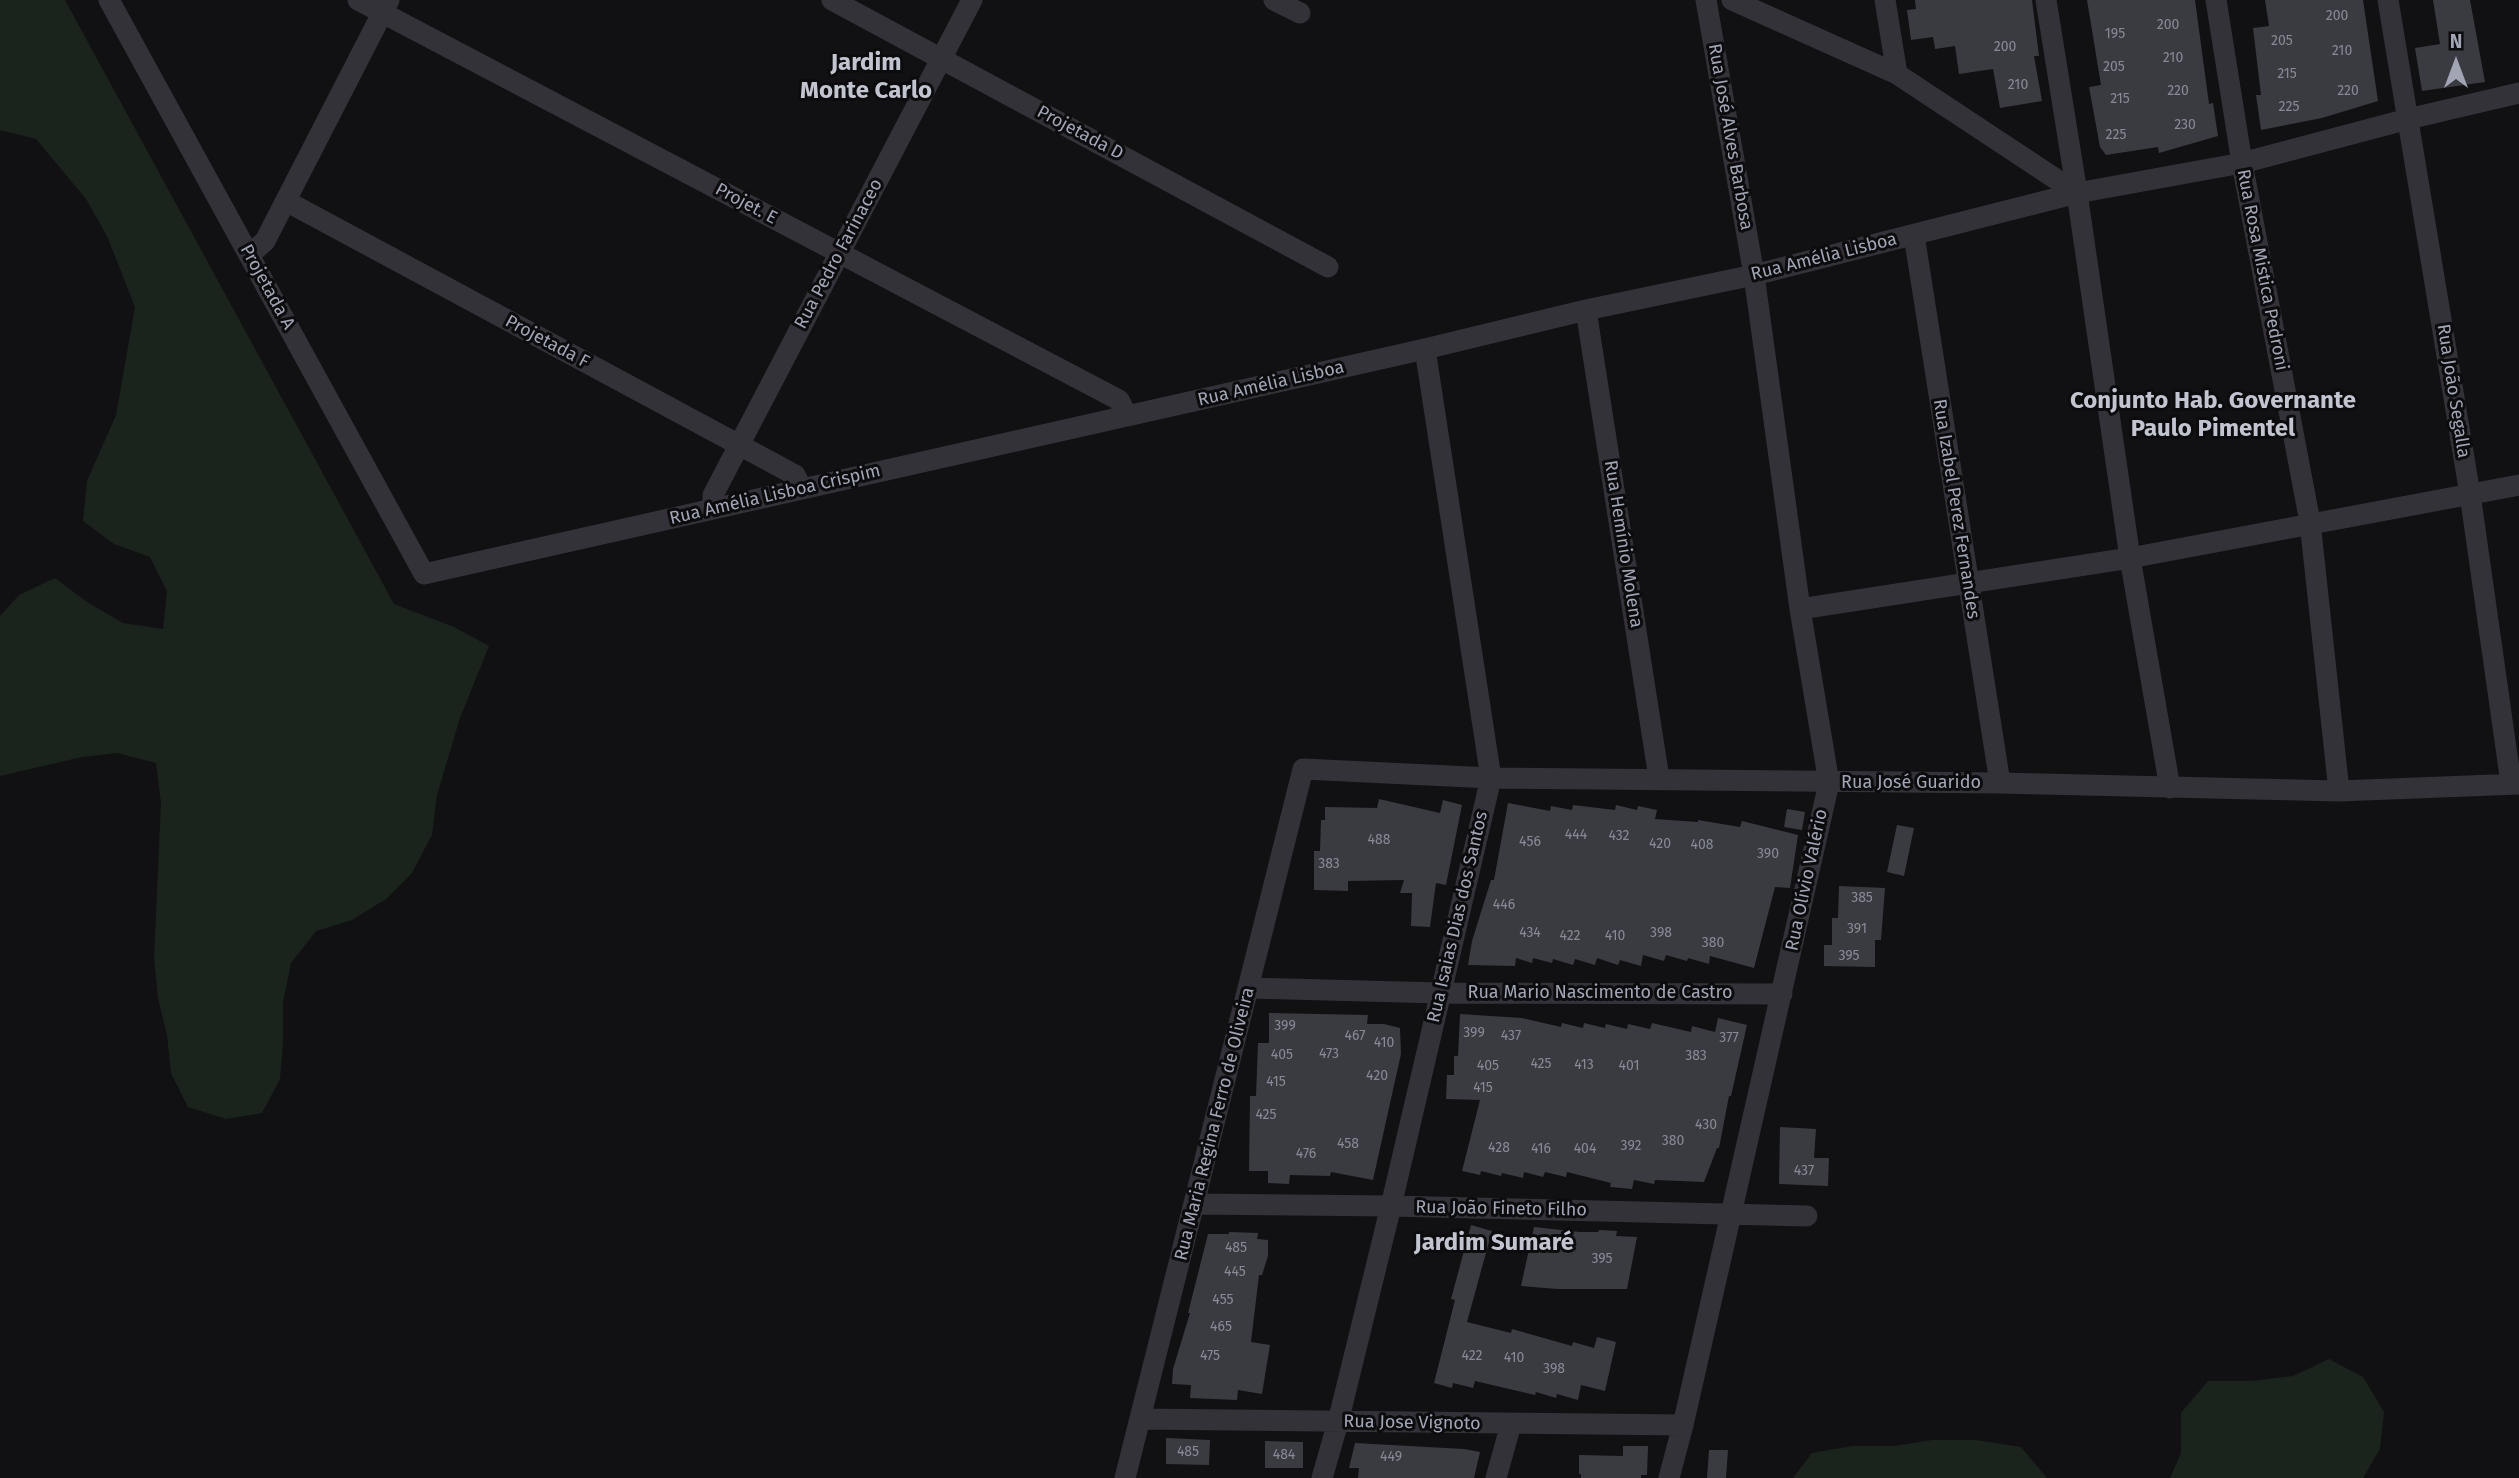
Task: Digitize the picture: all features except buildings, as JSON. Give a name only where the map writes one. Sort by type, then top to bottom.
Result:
[{"type":"street","name":"Projetada A","points":[[109,0],[424,574]]},
{"type":"street","name":"Projet. E","points":[[358,0],[386,6],[839,253],[1119,400],[1127,416]]},
{"type":"street","name":"Projetada D","points":[[832,0],[1328,267]]},
{"type":"street","name":"Rua Pedro Farinaceo","points":[[713,509],[713,495],[972,0]]},
{"type":"street","points":[[1274,0],[1300,13]]},
{"type":"street","name":"Rua José Alves Barbosa","points":[[1706,0],[1754,275]]},
{"type":"street","points":[[1732,0],[1897,74],[2077,193]]},
{"type":"street","points":[[1885,0],[1897,74]]},
{"type":"street","points":[[2046,0],[2130,558],[2170,788]]},
{"type":"street","name":"Rua Rosa Mistica Pedroni","points":[[2216,0],[2242,163],[2310,522],[2339,791]]},
{"type":"street","name":"Rua João Segalla","points":[[2388,0],[2515,783]]},
{"type":"street","points":[[249,255],[265,241],[386,6]]},
{"type":"street","name":"Rua Amélia Lisboa","points":[[1127,416],[1586,310],[1754,275],[2077,193],[2242,163],[2519,93]]},
{"type":"street","name":"Projetada F","points":[[286,201],[794,475],[802,489]]},
{"type":"street","name":"Rua Izabel Perez Fernandes","points":[[1914,235],[2000,783]]},
{"type":"street","name":"Rua Olívio Valério","points":[[1669,1478],[1783,994],[1829,783],[1800,609],[1754,275]]},
{"type":"street","name":"Rua Hemínio Molena","points":[[1586,310],[1660,778]]},
{"type":"street","name":"Rua Isaias Dias dos Santos","points":[[1322,1478],[1391,1206],[1491,778],[1425,349]]},
{"type":"street","name":"Rua Amélia Lisboa Crispim","points":[[424,574],[1127,416]]},
{"type":"street","points":[[1800,609],[1967,581],[2130,558],[2310,522],[2519,485]]},
{"type":"street","name":"Rua José Guarido","points":[[1303,769],[1491,778],[2000,783],[2339,791],[2515,783]]},
{"type":"street","name":"Rua Maria Regina Ferro de Oliveira","points":[[1125,1478],[1303,769]]},
{"type":"street","name":"Rua Mario Nascimento de Castro","points":[[1250,988],[1440,993],[1783,994]]},
{"type":"street","name":"Rua João Fineto Filho","points":[[1195,1204],[1807,1216]]},
{"type":"street","name":"Rua Jose Vignoto","points":[[1141,1419],[1683,1425]]},
{"type":"street","points":[[1496,1478],[1511,1424]]},
{"type":"shaded area","points":[[0,0],[65,0],[394,604],[454,627],[489,646],[460,718],[437,795],[432,835],[412,873],[386,899],[352,920],[316,931],[291,963],[283,1003],[280,1079],[262,1113],[226,1119],[188,1107],[171,1073],[154,959],[161,803],[156,763],[118,753],[82,757],[0,776],[0,616],[19,595],[55,578],[87,602],[123,623],[163,629],[167,591],[150,557],[114,544],[83,521],[87,481],[116,415],[135,307],[107,236],[86,199],[36,139],[0,130]]},
{"type":"shaded area","points":[[2329,1359],[2363,1377],[2384,1412],[2380,1449],[2363,1478],[2170,1478],[2181,1453],[2181,1413],[2208,1381],[2251,1381],[2293,1376]]},
{"type":"shaded area","points":[[1932,1440],[1976,1440],[2021,1447],[2047,1478],[1793,1478],[1812,1453],[1852,1446],[1894,1446]]},
{"type":"district","name":"Jardim Monte Carlo","points":[[866,77]]},
{"type":"district","name":"Conjunto Hab. Governante Paulo Pimentel","points":[[2213,415]]},
{"type":"district","name":"Jardim Sumaré","points":[[1494,1243]]}]
